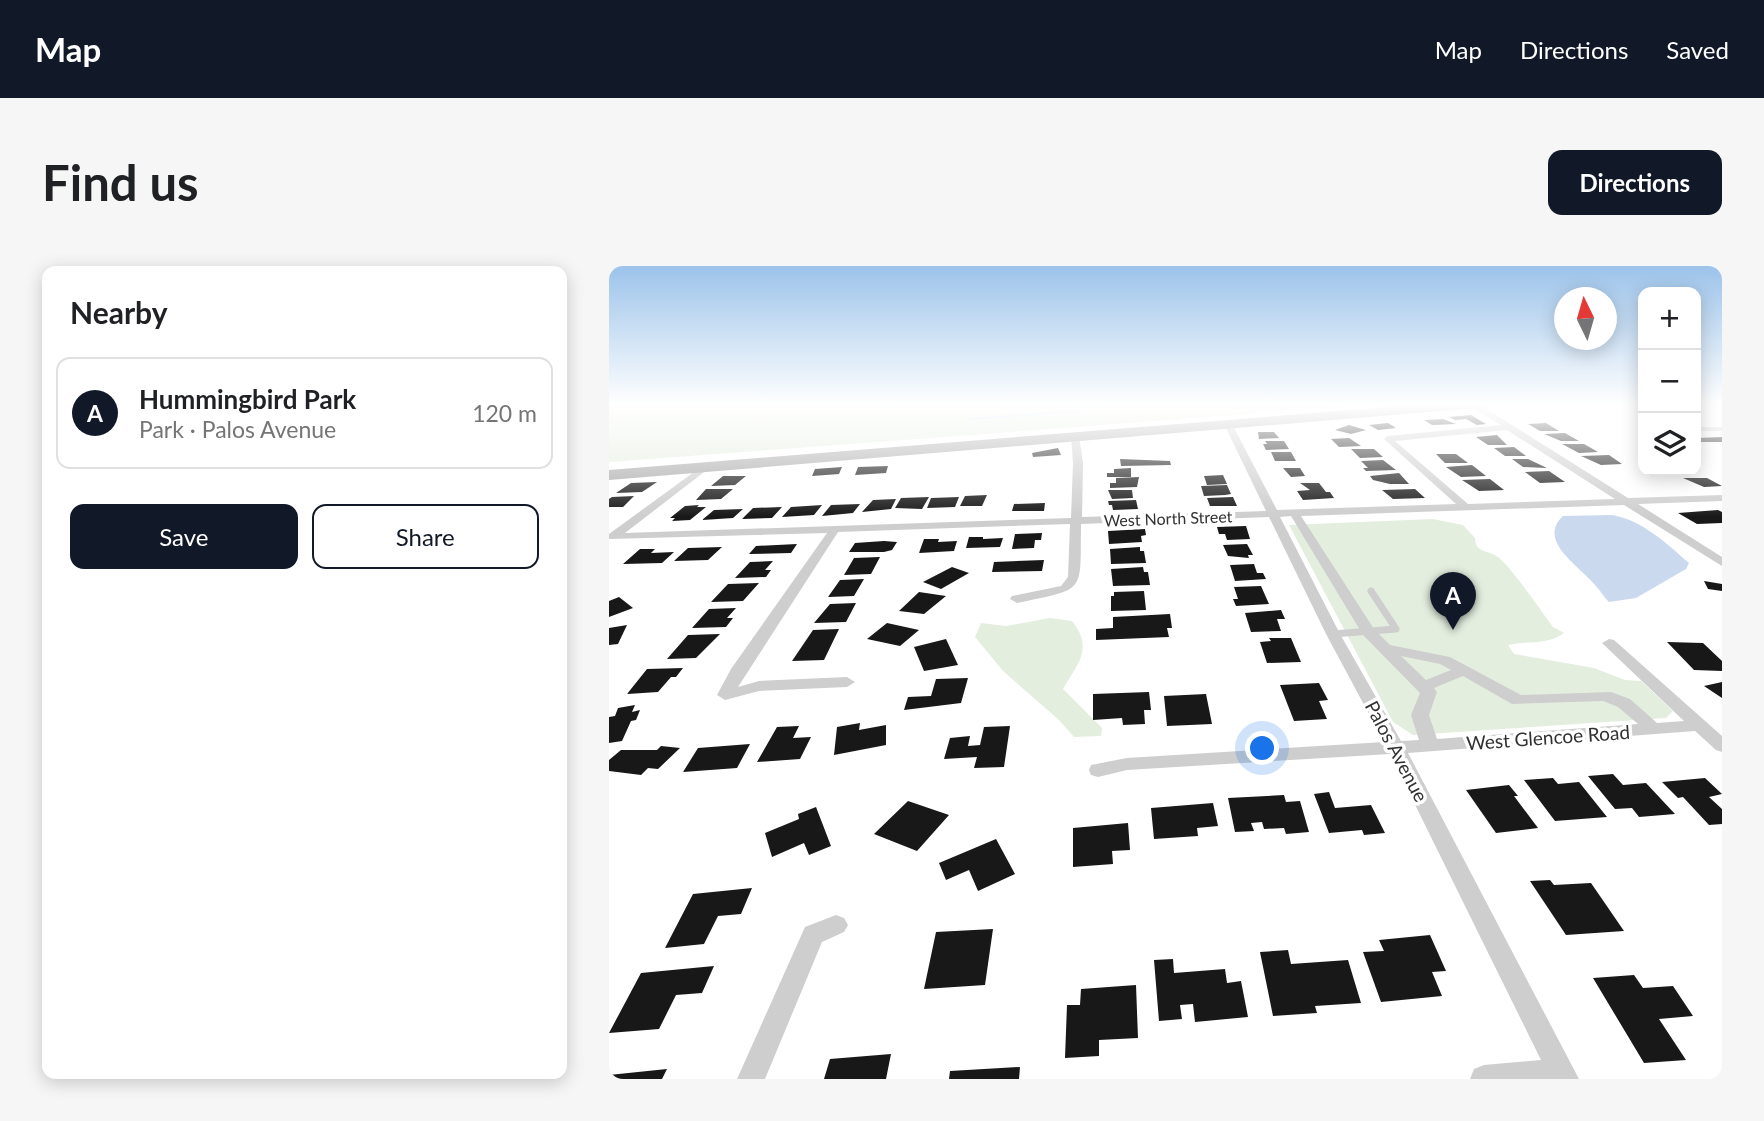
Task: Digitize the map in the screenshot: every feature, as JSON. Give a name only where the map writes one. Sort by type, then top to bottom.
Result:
[{"type":"main road","points":[[609,475],[1016,441]]},
{"type":"street","points":[[1017,599],[1065,589],[1074,578],[1078,463],[1076,441]]},
{"type":"street","name":"Palos Avenue","points":[[1237,441],[1333,635],[1396,747],[1564,1076]]},
{"type":"street","points":[[1390,441],[1465,507]]},
{"type":"street","points":[[1531,441],[1722,562]]},
{"type":"street","name":"West North Street","points":[[705,467],[613,537],[1722,498]]},
{"type":"street","points":[[1294,513],[1368,632],[1429,692],[1420,715],[1430,745]]},
{"type":"street","points":[[835,529],[739,669],[725,695],[759,686],[847,681]]},
{"type":"street","points":[[1609,643],[1722,746]]},
{"type":"street","points":[[1382,648],[1445,660],[1518,700],[1605,696],[1624,703],[1654,729]]},
{"type":"street","points":[[1425,686],[1465,670]]},
{"type":"street","name":"West Glencoe Road","points":[[1098,770],[1127,764],[1699,725]]},
{"type":"street","points":[[751,1079],[813,935],[836,925]]},
{"type":"street","points":[[1484,1079],[1564,1076]]},
{"type":"lane","points":[[1333,635],[1397,629],[1371,591]]},
{"type":"green space","points":[[609,441],[890,441],[609,462]]},
{"type":"green space","points":[[1433,519],[1463,525],[1475,538],[1477,546],[1504,563],[1553,627],[1564,633],[1544,641],[1508,645],[1514,654],[1594,668],[1625,680],[1641,681],[1673,711],[1666,718],[1413,735],[1393,722],[1289,525]]},
{"type":"green space","points":[[1050,618],[1072,621],[1079,631],[1083,648],[1063,689],[1102,728],[1101,736],[1074,737],[1059,720],[1003,671],[975,637],[981,623],[1006,626]]},
{"type":"water","points":[[1612,515],[1653,533],[1689,563],[1686,569],[1636,598],[1609,602],[1564,553],[1555,535],[1556,525],[1563,516]]},
{"type":"building","points":[[1265,441],[1284,441],[1289,449],[1266,450],[1263,444],[1267,444]]},
{"type":"building","points":[[1333,441],[1353,441],[1361,446],[1339,447]]},
{"type":"building","points":[[1482,441],[1503,441],[1507,445],[1488,445]]},
{"type":"building","points":[[1562,444],[1584,444],[1598,452],[1579,453]]},
{"type":"building","points":[[1514,447],[1526,456],[1505,456],[1494,448]]},
{"type":"building","points":[[1058,448],[1061,455],[1033,457],[1032,453]]},
{"type":"building","points":[[1351,449],[1374,449],[1383,457],[1360,458]]},
{"type":"building","points":[[1271,452],[1291,452],[1296,461],[1275,461]]},
{"type":"building","points":[[1436,454],[1456,454],[1468,463],[1445,463]]},
{"type":"building","points":[[1609,455],[1622,464],[1601,465],[1581,456]]},
{"type":"building","points":[[1120,459],[1170,461],[1171,465],[1121,466]]},
{"type":"building","points":[[1512,459],[1528,459],[1547,468],[1523,467]]},
{"type":"building","points":[[1383,460],[1396,470],[1366,471],[1363,468],[1368,468],[1361,461]]},
{"type":"building","points":[[1472,465],[1486,476],[1461,477],[1446,467]]},
{"type":"building","points":[[888,466],[886,473],[855,475],[858,467]]},
{"type":"building","points":[[842,467],[839,474],[812,476],[815,469]]},
{"type":"building","points":[[1131,468],[1131,477],[1107,477],[1107,473],[1114,473],[1114,469]]},
{"type":"building","points":[[1283,468],[1300,468],[1305,476],[1291,477]]},
{"type":"building","points":[[1549,471],[1565,482],[1540,483],[1525,472]]},
{"type":"building","points":[[1399,473],[1409,484],[1390,484],[1373,480],[1370,476]]},
{"type":"building","points":[[1223,475],[1227,484],[1207,485],[1204,476]]},
{"type":"building","points":[[723,476],[746,476],[735,485],[711,486]]},
{"type":"building","points":[[1139,477],[1137,487],[1110,488],[1110,483],[1116,483],[1116,478]]},
{"type":"building","points":[[1683,478],[1707,478],[1722,486],[1704,487]]},
{"type":"building","points":[[1490,479],[1504,490],[1479,491],[1462,480]]},
{"type":"building","points":[[657,482],[642,492],[616,493],[631,483]]},
{"type":"building","points":[[1300,483],[1319,483],[1334,498],[1303,500],[1297,491],[1310,490]]},
{"type":"building","points":[[1227,485],[1231,494],[1204,496],[1201,486]]},
{"type":"building","points":[[706,489],[733,489],[721,499],[696,500]]},
{"type":"building","points":[[1415,489],[1425,498],[1393,499],[1382,490]]},
{"type":"building","points":[[1108,490],[1132,490],[1133,498],[1112,499]]},
{"type":"building","points":[[987,495],[982,506],[960,506],[965,496]]},
{"type":"building","points":[[634,496],[623,507],[609,507],[609,499],[612,497]]},
{"type":"building","points":[[929,497],[922,509],[895,508],[901,498]]},
{"type":"building","points":[[959,497],[955,507],[927,508],[931,498]]},
{"type":"building","points":[[1233,497],[1237,506],[1210,506],[1207,498]]},
{"type":"building","points":[[896,499],[891,509],[862,512],[873,500]]},
{"type":"building","points":[[1136,500],[1138,509],[1113,510],[1108,501]]},
{"type":"building","points":[[1045,503],[1044,511],[1012,511],[1014,504]]},
{"type":"building","points":[[860,504],[853,513],[822,516],[831,505]]},
{"type":"building","points":[[699,505],[697,507],[706,507],[690,520],[672,521],[675,518],[670,518],[685,506]]},
{"type":"building","points":[[822,505],[814,515],[782,517],[791,507]]},
{"type":"building","points":[[782,507],[772,518],[742,519],[753,508]]},
{"type":"building","points":[[743,509],[733,518],[702,520],[714,510]]},
{"type":"building","points":[[1722,512],[1722,523],[1697,524],[1678,513]]},
{"type":"building","points":[[1246,526],[1250,539],[1227,540],[1225,534],[1219,534],[1217,527]]},
{"type":"building","points":[[1145,529],[1146,535],[1141,536],[1142,542],[1109,544],[1108,531]]},
{"type":"building","points":[[1042,533],[1041,540],[1035,540],[1034,548],[1012,549],[1015,534]]},
{"type":"building","points":[[969,537],[1003,538],[1000,547],[966,548]]},
{"type":"building","points":[[924,539],[939,539],[938,542],[957,541],[954,551],[919,553]]},
{"type":"building","points":[[897,542],[892,550],[884,552],[849,552],[855,543]]},
{"type":"building","points":[[797,544],[791,553],[749,554],[756,546]]},
{"type":"building","points":[[1247,544],[1253,555],[1248,555],[1249,558],[1228,556],[1223,545]]},
{"type":"building","points":[[722,547],[708,560],[674,561],[688,548]]},
{"type":"building","points":[[1140,547],[1140,551],[1144,551],[1146,563],[1111,564],[1110,549]]},
{"type":"building","points":[[640,549],[655,549],[651,553],[674,552],[662,563],[623,564]]},
{"type":"building","points":[[880,557],[871,574],[844,575],[854,558]]},
{"type":"building","points":[[1044,560],[1042,571],[992,572],[994,562]]},
{"type":"building","points":[[773,561],[765,570],[771,570],[766,577],[735,578],[750,562]]},
{"type":"building","points":[[1254,564],[1257,573],[1263,573],[1266,579],[1235,581],[1230,565]]},
{"type":"building","points":[[952,567],[969,573],[941,589],[923,582]]},
{"type":"building","points":[[1143,567],[1144,572],[1148,572],[1150,585],[1113,586],[1111,569]]},
{"type":"building","points":[[864,579],[854,596],[828,597],[840,580]]},
{"type":"building","points":[[1704,581],[1722,584],[1722,591],[1708,589]]},
{"type":"building","points":[[759,583],[743,601],[711,602],[728,584]]},
{"type":"building","points":[[1261,586],[1269,604],[1236,606],[1233,599],[1238,599],[1234,587]]},
{"type":"building","points":[[1144,591],[1146,610],[1111,611],[1111,596],[1114,596],[1114,592]]},
{"type":"building","points":[[919,592],[946,596],[924,614],[899,611]]},
{"type":"building","points":[[619,597],[633,608],[609,617],[609,601]]},
{"type":"building","points":[[856,603],[846,622],[814,623],[830,604]]},
{"type":"building","points":[[736,608],[727,618],[733,618],[726,627],[692,628],[709,609]]},
{"type":"building","points":[[1281,610],[1285,619],[1277,619],[1281,631],[1251,632],[1245,613]]},
{"type":"building","points":[[1170,614],[1172,628],[1167,628],[1169,637],[1096,640],[1096,629],[1113,628],[1113,617]]},
{"type":"building","points":[[887,623],[919,630],[900,646],[867,639]]},
{"type":"building","points":[[627,625],[618,644],[609,645],[609,628]]},
{"type":"building","points":[[839,629],[824,660],[792,661],[813,630]]},
{"type":"building","points":[[720,634],[696,658],[667,659],[688,635]]},
{"type":"building","points":[[1269,638],[1291,638],[1301,662],[1267,663],[1260,642],[1271,641]]},
{"type":"building","points":[[946,639],[958,665],[924,671],[914,647]]},
{"type":"building","points":[[1667,642],[1703,643],[1722,661],[1722,671],[1694,670]]},
{"type":"building","points":[[683,668],[658,692],[627,694],[647,669]]},
{"type":"building","points":[[968,678],[961,703],[904,710],[908,697],[931,696],[936,679]]},
{"type":"building","points":[[1722,682],[1722,698],[1704,686]]},
{"type":"building","points":[[1319,683],[1328,700],[1319,701],[1327,719],[1294,721],[1280,685]]},
{"type":"building","points":[[1149,692],[1151,710],[1144,710],[1145,724],[1123,725],[1122,718],[1093,720],[1093,694]]},
{"type":"building","points":[[1206,694],[1212,724],[1167,726],[1164,696]]},
{"type":"building","points":[[635,705],[632,712],[640,710],[636,720],[631,721],[622,741],[609,743],[609,717],[615,716],[618,708]]},
{"type":"building","points":[[860,723],[859,730],[886,725],[886,745],[834,755],[837,727]]},
{"type":"building","points":[[799,726],[793,738],[811,737],[800,759],[757,762],[777,727]]},
{"type":"building","points":[[1010,726],[1004,767],[974,768],[977,757],[944,759],[950,738],[970,736],[968,746],[980,745],[984,727]]},
{"type":"building","points":[[750,744],[737,768],[683,772],[698,748]]},
{"type":"building","points":[[661,746],[680,748],[658,769],[648,768],[641,775],[609,771],[609,760],[621,750],[657,750]]},
{"type":"building","points":[[1613,774],[1623,785],[1646,783],[1675,814],[1639,817],[1632,808],[1615,809],[1588,776]]},
{"type":"building","points":[[1553,778],[1558,784],[1579,782],[1607,817],[1555,821],[1524,780]]},
{"type":"building","points":[[1705,778],[1722,794],[1709,797],[1722,809],[1722,824],[1709,825],[1683,797],[1678,798],[1662,782]]},
{"type":"building","points":[[1509,785],[1538,828],[1496,833],[1466,790]]},
{"type":"building","points":[[1329,792],[1335,808],[1371,805],[1385,833],[1364,835],[1362,830],[1329,833],[1314,794]]},
{"type":"building","points":[[1284,795],[1286,802],[1300,801],[1309,832],[1286,834],[1284,828],[1264,829],[1262,822],[1251,823],[1254,831],[1235,832],[1228,798]]},
{"type":"building","points":[[908,801],[949,815],[917,851],[874,834]]},
{"type":"building","points":[[1213,803],[1218,826],[1197,828],[1198,836],[1154,839],[1151,808]]},
{"type":"building","points":[[816,807],[831,846],[809,855],[804,843],[772,857],[765,833],[799,819],[798,814]]},
{"type":"building","points":[[1128,823],[1130,850],[1112,851],[1113,864],[1073,867],[1073,828]]},
{"type":"building","points":[[996,839],[1015,874],[978,891],[969,870],[946,880],[939,863]]},
{"type":"building","points":[[1550,880],[1554,885],[1591,883],[1624,931],[1566,935],[1530,881]]},
{"type":"building","points":[[752,888],[741,914],[718,916],[704,944],[665,948],[693,894]]},
{"type":"building","points":[[993,929],[985,985],[924,989],[936,932]]},
{"type":"building","points":[[1430,935],[1446,971],[1432,972],[1442,996],[1381,1002],[1363,952],[1384,951],[1379,940]]},
{"type":"building","points":[[1288,950],[1291,964],[1348,960],[1361,1003],[1315,1006],[1317,1013],[1273,1016],[1260,952]]},
{"type":"building","points":[[1173,959],[1174,973],[1225,969],[1227,983],[1241,981],[1248,1017],[1195,1022],[1193,1004],[1180,1005],[1182,1019],[1159,1021],[1154,960]]},
{"type":"building","points":[[714,966],[702,993],[676,995],[659,1029],[609,1033],[641,973]]},
{"type":"building","points":[[1634,975],[1643,988],[1673,986],[1693,1016],[1659,1019],[1686,1060],[1644,1063],[1593,978]]},
{"type":"building","points":[[1136,985],[1138,1038],[1099,1040],[1099,1056],[1065,1058],[1067,1005],[1080,1005],[1081,989]]},
{"type":"building","points":[[891,1054],[886,1079],[824,1079],[830,1059]]},
{"type":"building","points":[[1020,1067],[1019,1079],[949,1079],[950,1071]]},
{"type":"building","points":[[667,1069],[662,1079],[609,1079],[609,1075]]},
{"type":"place","name":"Hummingbird Park","points":[[1453,630]]}]
